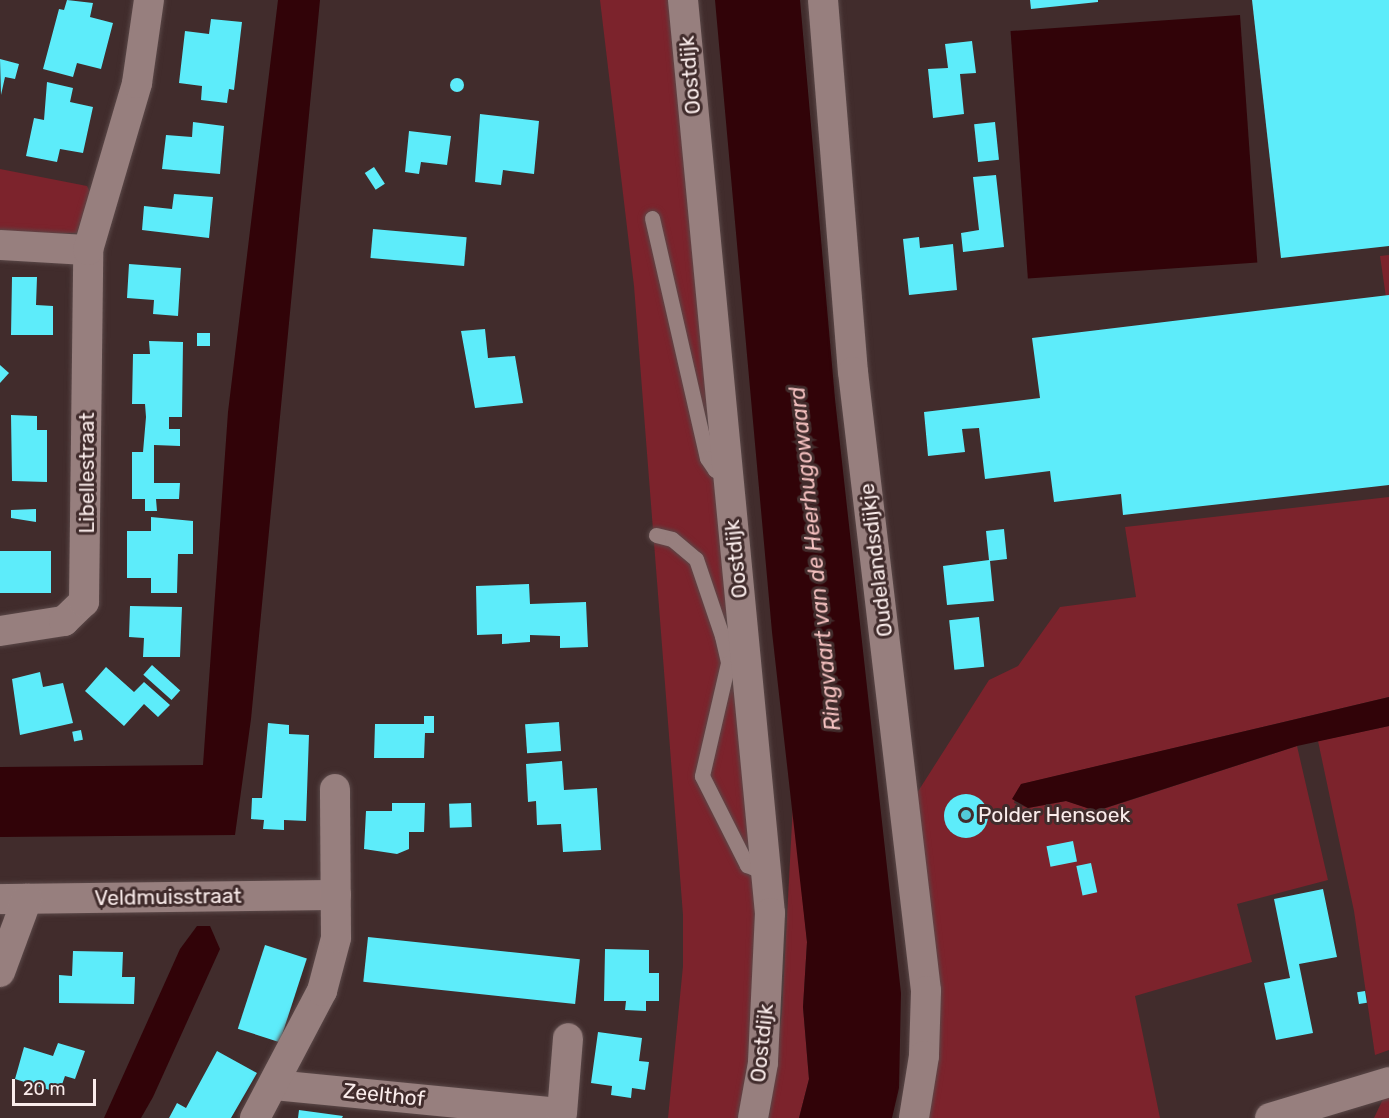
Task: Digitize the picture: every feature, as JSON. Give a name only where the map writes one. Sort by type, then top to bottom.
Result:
[{"type":"street","name":"Libellestraat","points":[[0,632],[64,621],[84,602],[88,250],[137,83],[148,0]]},
{"type":"street","name":"Oostdijk","points":[[683,0],[728,477],[736,651],[767,874],[770,936],[753,1118]]},
{"type":"street","name":"Oudelandsdijkje","points":[[823,0],[853,372],[926,991],[924,1056],[914,1118]]},
{"type":"street","points":[[0,245],[88,250]]},
{"type":"street","points":[[255,1118],[322,991],[336,938],[335,789]]},
{"type":"street","name":"Veldmuisstraat","points":[[13,899],[336,895]]},
{"type":"street","points":[[0,972],[13,899]]},
{"type":"street","name":"Zeelthof","points":[[274,1085],[562,1113],[568,1038]]},
{"type":"street","points":[[1270,1118],[1389,1082]]},
{"type":"lane","points":[[652,218],[707,458],[728,477]]},
{"type":"lane","points":[[656,535],[672,539],[696,559],[736,651],[702,776],[747,865],[767,874]]},
{"type":"shaded area","points":[[600,0],[670,0],[754,855],[758,967],[743,1118],[668,1118],[683,966],[683,915],[634,286]]},
{"type":"shaded area","points":[[0,169],[87,186],[90,192],[77,233],[0,234]]},
{"type":"shaded area","points":[[1389,255],[1389,318],[1380,256]]},
{"type":"shaded area","points":[[1389,497],[1389,697],[1022,784],[1018,790],[1014,803],[1028,808],[1066,801],[1097,811],[1297,746],[1328,880],[1237,904],[1252,962],[1135,996],[1160,1118],[926,1118],[917,793],[989,680],[1018,666],[1060,607],[1136,597],[1125,527]]},
{"type":"shaded area","points":[[1389,726],[1389,1050],[1375,1055],[1354,911],[1318,741]]},
{"type":"shaded area","points":[[793,804],[807,942],[803,1007],[809,1079],[799,1118],[769,1118],[782,1011]]},
{"type":"shaded area","points":[[1389,1092],[1389,1118],[1374,1118],[1383,1099]]},
{"type":"water","points":[[278,0],[320,0],[251,719],[235,835],[0,837],[0,767],[203,765],[228,412]]},
{"type":"water","name":"Ringvaart van de Heerhugowaard","points":[[715,0],[800,0],[835,399],[901,993],[899,1088],[892,1118],[799,1118],[809,1079],[803,1007],[807,942],[772,632]]},
{"type":"water","points":[[1240,15],[1257,262],[1028,278],[1011,31]]},
{"type":"water","points":[[1389,697],[1389,726],[1297,746],[1096,811],[1066,801],[1028,808],[1012,799],[1021,784]]},
{"type":"water","points":[[197,926],[210,926],[220,949],[153,1097],[141,1118],[104,1118],[180,949]]},
{"type":"building","points":[[67,0],[93,3],[90,17],[113,23],[101,69],[77,63],[73,77],[43,69],[59,9],[64,10]]},
{"type":"building","points":[[1030,0],[1098,0],[1098,2],[1031,9]]},
{"type":"building","points":[[1252,0],[1389,0],[1389,246],[1281,258]]},
{"type":"building","points":[[211,19],[242,22],[234,90],[229,89],[227,103],[201,100],[202,86],[179,83],[185,31],[209,34]]},
{"type":"building","points":[[972,41],[976,73],[960,74],[964,114],[933,118],[928,69],[948,68],[945,44]]},
{"type":"building","points":[[0,59],[19,64],[15,79],[5,77],[1,95]]},
{"type":"building","points":[[454,78],[460,78],[464,85],[460,92],[454,92],[450,88],[450,82]]},
{"type":"building","points":[[47,82],[73,88],[70,102],[93,107],[83,153],[60,149],[57,162],[26,156],[34,118],[44,120]]},
{"type":"building","points":[[480,114],[539,121],[534,174],[503,170],[501,185],[475,182]]},
{"type":"building","points":[[193,122],[224,126],[220,174],[162,169],[166,135],[192,137]]},
{"type":"building","points":[[995,122],[999,160],[978,162],[974,124]]},
{"type":"building","points":[[409,131],[451,136],[447,165],[421,162],[419,174],[405,172]]},
{"type":"building","points":[[374,167],[385,184],[376,190],[365,173]]},
{"type":"building","points":[[996,175],[1004,247],[963,252],[961,233],[979,230],[973,177]]},
{"type":"building","points":[[174,194],[213,197],[209,238],[142,230],[144,206],[172,209]]},
{"type":"building","points":[[373,229],[467,237],[464,266],[370,258]]},
{"type":"building","points":[[919,237],[920,248],[953,244],[957,290],[909,295],[903,239]]},
{"type":"building","points":[[129,264],[181,268],[178,316],[153,314],[154,300],[127,298]]},
{"type":"building","points":[[12,277],[37,277],[36,305],[53,306],[53,335],[11,335]]},
{"type":"building","points":[[1389,295],[1389,485],[1123,515],[1121,494],[1054,502],[1050,471],[985,479],[979,428],[962,429],[965,452],[928,456],[924,412],[1040,398],[1032,338]]},
{"type":"building","points":[[485,329],[488,358],[515,356],[523,403],[475,408],[461,331]]},
{"type":"building","points":[[197,333],[210,333],[210,346],[197,346]]},
{"type":"building","points":[[149,341],[183,342],[182,417],[169,417],[169,429],[180,429],[180,446],[154,445],[154,483],[180,483],[179,499],[156,499],[157,511],[145,511],[145,499],[132,499],[132,452],[143,452],[146,417],[145,404],[132,404],[133,354],[150,354]]},
{"type":"building","points":[[0,365],[9,373],[0,383]]},
{"type":"building","points":[[11,415],[37,416],[37,430],[47,430],[47,482],[12,481]]},
{"type":"building","points":[[36,509],[36,522],[11,518],[11,510]]},
{"type":"building","points":[[151,517],[193,521],[193,554],[178,554],[177,593],[151,593],[151,578],[127,578],[127,531],[151,531]]},
{"type":"building","points":[[1004,529],[1007,559],[990,561],[994,601],[947,605],[943,566],[989,560],[986,531]]},
{"type":"building","points":[[0,551],[51,551],[51,593],[0,593]]},
{"type":"building","points":[[529,584],[530,604],[586,602],[588,647],[560,648],[560,636],[530,635],[530,642],[502,644],[502,634],[477,635],[476,586]]},
{"type":"building","points":[[130,606],[182,607],[180,657],[143,657],[144,638],[129,637]]},
{"type":"building","points":[[979,617],[984,667],[954,670],[949,620]]},
{"type":"building","points":[[152,665],[180,690],[172,700],[143,675]]},
{"type":"building","points":[[106,667],[134,692],[144,682],[170,705],[158,717],[144,704],[124,726],[85,691]]},
{"type":"building","points":[[40,672],[43,687],[63,683],[73,723],[20,735],[12,679]]},
{"type":"building","points":[[424,716],[434,716],[434,733],[425,733],[424,758],[374,758],[375,724],[424,724]]},
{"type":"building","points":[[559,722],[561,751],[527,753],[525,724]]},
{"type":"building","points":[[268,723],[289,725],[289,734],[309,735],[306,821],[284,820],[284,830],[263,829],[264,820],[251,819],[252,798],[262,798]]},
{"type":"building","points":[[81,730],[83,740],[74,742],[72,732]]},
{"type":"building","points":[[562,761],[564,790],[597,788],[601,850],[563,852],[561,824],[537,825],[536,801],[528,802],[526,764]]},
{"type":"building","name":"Polder Hensoek","points":[[966,794],[982,800],[988,816],[982,832],[966,838],[950,832],[944,816],[950,800]]},
{"type":"building","points":[[392,803],[425,803],[424,832],[409,832],[409,849],[397,854],[364,849],[366,811],[392,811]]},
{"type":"building","points":[[471,803],[472,827],[450,828],[449,804]]},
{"type":"building","points":[[1073,841],[1077,862],[1051,867],[1046,846]]},
{"type":"building","points":[[1091,863],[1097,892],[1083,895],[1076,866]]},
{"type":"building","points":[[1323,889],[1337,957],[1299,964],[1313,1033],[1276,1040],[1264,983],[1290,978],[1274,899]]},
{"type":"building","points":[[368,937],[580,959],[575,1004],[363,982]]},
{"type":"building","points":[[265,945],[307,959],[280,1042],[238,1029]]},
{"type":"building","points":[[605,949],[649,950],[649,973],[659,973],[659,1001],[646,1001],[646,1011],[625,1010],[626,1001],[604,1001]]},
{"type":"building","points":[[73,951],[123,952],[122,977],[135,977],[134,1004],[59,1003],[59,975],[72,976]]},
{"type":"building","points":[[1365,991],[1367,1003],[1359,1004],[1357,992]]},
{"type":"building","points":[[598,1032],[642,1038],[639,1061],[649,1062],[645,1090],[632,1088],[631,1098],[611,1095],[612,1086],[591,1083]]},
{"type":"building","points":[[58,1043],[85,1051],[75,1079],[65,1076],[59,1093],[15,1079],[24,1047],[53,1056]]},
{"type":"building","points":[[217,1051],[257,1073],[231,1118],[169,1118],[177,1103],[186,1108]]},
{"type":"building","points":[[299,1110],[343,1116],[342,1118],[298,1118]]},
{"type":"place","name":"Polder Hensoek","points":[[966,815]]}]
